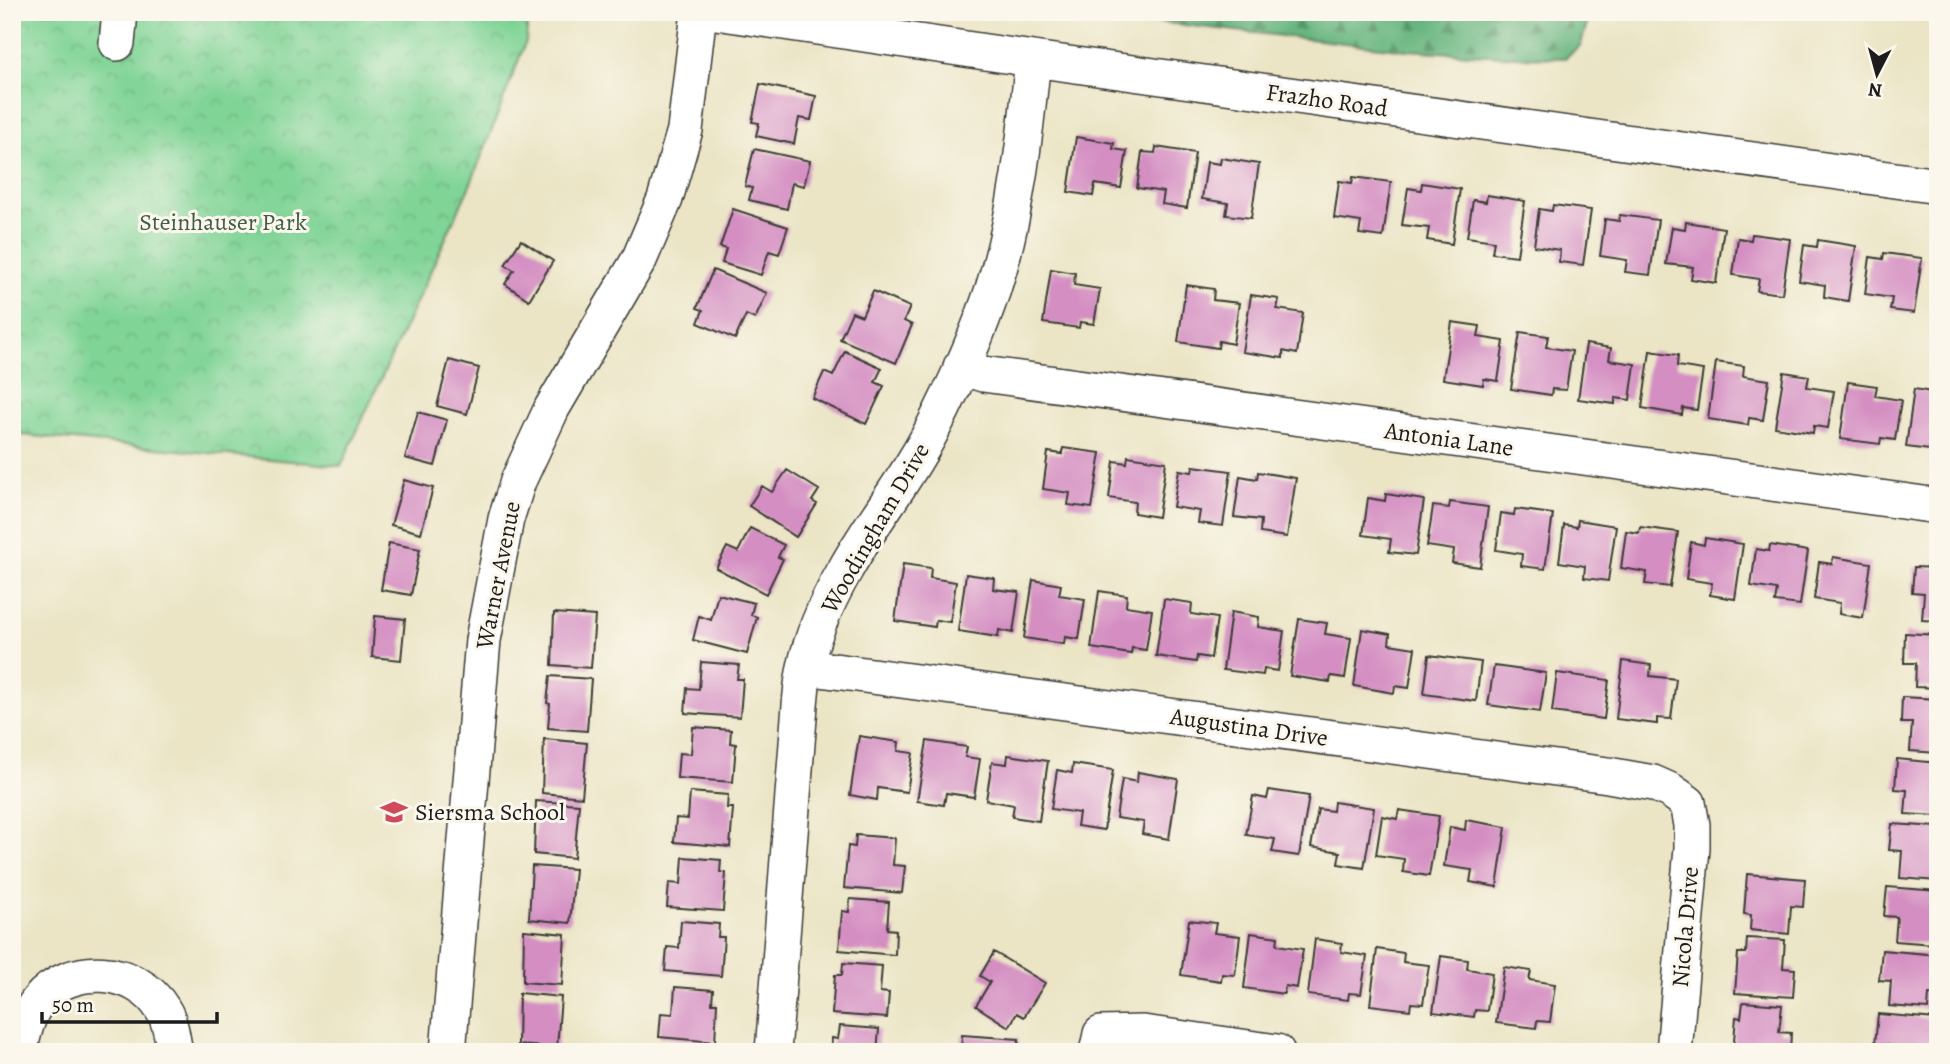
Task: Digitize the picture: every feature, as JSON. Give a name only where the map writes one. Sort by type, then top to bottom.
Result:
[{"type":"street","name":"Warner Avenue","points":[[448,1052],[483,640],[506,519],[518,481],[552,408],[639,260],[666,199],[685,130],[699,12]]},
{"type":"street","name":"Frazho Road","points":[[716,12],[1938,186]]},
{"type":"street","name":"Woodingham Drive","points":[[773,1052],[805,667],[822,616],[846,569],[903,481],[931,431],[993,288],[1012,214],[1033,59]]},
{"type":"street","name":"Antonia Lane","points":[[961,367],[983,373],[1938,506]]},
{"type":"street","name":"Augustina Drive","points":[[805,667],[1608,775],[1653,783],[1688,803]]},
{"type":"street","name":"Nicola Drive","points":[[1674,1052],[1692,848],[1688,803]]},
{"type":"street","points":[[19,1052],[24,1030],[37,1002],[54,985],[80,975],[102,973],[125,979],[153,996],[164,1011],[172,1032],[175,1052]]},
{"type":"street","points":[[1099,1043],[1143,1033],[1278,1052]]},
{"type":"green space","name":"Steinhauser Park","points":[[12,12],[474,12],[528,16],[526,41],[471,183],[341,466],[12,434]]},
{"type":"green space","points":[[1066,12],[1590,12],[1581,45],[1565,58],[1407,50]]},
{"type":"building","points":[[760,84],[816,96],[811,120],[799,118],[794,144],[756,136],[759,123],[752,122]]},
{"type":"building","points":[[1076,137],[1114,143],[1113,149],[1127,151],[1121,188],[1095,184],[1093,196],[1068,192]]},
{"type":"building","points":[[1156,147],[1195,153],[1187,208],[1162,204],[1164,192],[1137,188],[1142,152],[1155,153]]},
{"type":"building","points":[[754,149],[810,161],[804,186],[792,183],[787,209],[749,200],[752,188],[745,186]]},
{"type":"building","points":[[1221,158],[1259,164],[1251,218],[1226,215],[1228,203],[1202,199],[1207,162],[1220,164]]},
{"type":"building","points":[[1353,177],[1391,182],[1383,237],[1359,234],[1361,222],[1334,218],[1339,181],[1352,183]]},
{"type":"building","points":[[1422,183],[1460,189],[1452,244],[1427,240],[1429,228],[1402,225],[1408,188],[1421,190]]},
{"type":"building","points":[[1487,195],[1525,201],[1517,256],[1492,253],[1494,241],[1467,237],[1473,200],[1486,202]]},
{"type":"building","points":[[1553,205],[1591,210],[1583,265],[1559,262],[1560,250],[1534,246],[1539,209],[1552,211]]},
{"type":"building","points":[[733,209],[788,227],[779,254],[769,251],[761,275],[722,263],[726,249],[720,247]]},
{"type":"building","points":[[1620,215],[1658,220],[1650,275],[1625,272],[1627,260],[1600,256],[1605,219],[1619,221]]},
{"type":"building","points":[[1686,222],[1724,228],[1716,283],[1691,279],[1693,267],[1666,264],[1672,227],[1685,229]]},
{"type":"building","points":[[1752,234],[1790,239],[1782,294],[1757,291],[1759,279],[1733,275],[1738,238],[1751,240]]},
{"type":"building","points":[[521,240],[553,261],[529,300],[505,284],[514,270],[505,265]]},
{"type":"building","points":[[1818,240],[1856,246],[1848,301],[1824,297],[1825,285],[1799,281],[1804,245],[1817,247]]},
{"type":"building","points":[[1884,253],[1922,258],[1914,313],[1890,310],[1892,298],[1865,294],[1870,257],[1883,259]]},
{"type":"building","points":[[1936,267],[1938,302],[1931,302]]},
{"type":"building","points":[[1051,269],[1075,273],[1074,285],[1100,289],[1094,324],[1080,322],[1079,328],[1043,323]]},
{"type":"building","points":[[713,270],[767,293],[755,319],[746,315],[735,339],[698,323],[703,310],[697,308]]},
{"type":"building","points":[[1186,285],[1214,289],[1213,300],[1239,303],[1233,344],[1219,341],[1218,348],[1178,342]]},
{"type":"building","points":[[873,291],[910,307],[904,321],[912,325],[896,363],[840,339],[852,312],[862,316]]},
{"type":"building","points":[[1251,295],[1279,299],[1277,309],[1303,313],[1297,354],[1283,351],[1283,358],[1242,352]]},
{"type":"building","points":[[1452,322],[1480,326],[1478,337],[1504,341],[1498,381],[1484,379],[1483,385],[1443,379]]},
{"type":"building","points":[[1520,332],[1548,336],[1546,347],[1572,351],[1566,390],[1552,389],[1551,395],[1511,389]]},
{"type":"building","points":[[1586,344],[1611,348],[1609,360],[1635,364],[1630,400],[1615,398],[1615,404],[1578,399]]},
{"type":"building","points":[[845,351],[882,368],[875,382],[884,386],[866,424],[812,398],[824,372],[833,376]]},
{"type":"building","points":[[1650,351],[1678,355],[1677,366],[1703,370],[1697,410],[1683,408],[1682,415],[1642,408]]},
{"type":"building","points":[[449,360],[479,368],[467,414],[437,406]]},
{"type":"building","points":[[1716,362],[1744,366],[1743,376],[1769,380],[1763,420],[1749,418],[1748,425],[1708,419]]},
{"type":"building","points":[[1784,372],[1809,376],[1807,387],[1834,391],[1828,428],[1814,426],[1813,433],[1775,427]]},
{"type":"building","points":[[1848,382],[1877,386],[1875,396],[1901,400],[1895,440],[1881,438],[1880,444],[1840,439]]},
{"type":"building","points":[[1914,389],[1938,393],[1938,451],[1906,447]]},
{"type":"building","points":[[418,412],[447,420],[435,466],[405,458]]},
{"type":"building","points":[[1063,448],[1101,453],[1092,508],[1068,505],[1070,493],[1043,489],[1048,452],[1062,454]]},
{"type":"building","points":[[1128,456],[1166,462],[1158,517],[1134,513],[1135,502],[1109,498],[1114,461],[1127,463]]},
{"type":"building","points":[[1193,466],[1231,471],[1223,526],[1198,523],[1200,511],[1173,507],[1179,470],[1192,472]]},
{"type":"building","points":[[787,470],[819,490],[812,501],[817,504],[796,537],[749,506],[762,486],[772,492]]},
{"type":"building","points":[[1258,472],[1296,478],[1287,537],[1260,533],[1261,520],[1234,517],[1240,476],[1257,479]]},
{"type":"building","points":[[404,480],[433,488],[421,533],[391,525]]},
{"type":"building","points":[[1386,494],[1424,500],[1416,555],[1389,552],[1391,539],[1363,535],[1368,498],[1385,501]]},
{"type":"building","points":[[1450,502],[1488,507],[1480,567],[1452,563],[1454,550],[1427,546],[1433,506],[1449,508]]},
{"type":"building","points":[[1515,509],[1553,514],[1545,569],[1521,566],[1522,554],[1496,550],[1501,513],[1514,515]]},
{"type":"building","points":[[1578,520],[1616,526],[1608,581],[1584,578],[1585,566],[1559,562],[1564,525],[1577,527]]},
{"type":"building","points":[[1640,527],[1678,532],[1670,587],[1645,584],[1647,572],[1621,568],[1626,531],[1639,533]]},
{"type":"building","points":[[750,528],[784,545],[778,557],[783,559],[766,594],[716,568],[727,547],[738,552]]},
{"type":"building","points":[[1705,538],[1743,544],[1735,599],[1710,595],[1712,583],[1686,579],[1691,542],[1704,545]]},
{"type":"building","points":[[389,543],[420,549],[411,595],[381,590]]},
{"type":"building","points":[[1770,545],[1808,551],[1800,605],[1775,602],[1777,590],[1751,586],[1756,549],[1769,551]]},
{"type":"building","points":[[1833,557],[1871,563],[1863,618],[1839,614],[1840,603],[1814,599],[1819,562],[1832,564]]},
{"type":"building","points":[[903,564],[931,568],[930,578],[956,582],[950,622],[936,620],[935,627],[895,621]]},
{"type":"building","points":[[1914,567],[1938,568],[1938,621],[1922,620],[1924,593],[1912,592]]},
{"type":"building","points":[[966,574],[994,578],[993,589],[1019,592],[1013,633],[999,630],[998,637],[958,631]]},
{"type":"building","points":[[1033,580],[1061,585],[1059,595],[1085,599],[1079,639],[1065,637],[1064,644],[1024,638]]},
{"type":"building","points":[[1099,591],[1127,595],[1126,606],[1152,610],[1146,650],[1132,648],[1131,654],[1091,648]]},
{"type":"building","points":[[718,594],[754,603],[751,615],[757,617],[747,654],[693,640],[699,616],[711,620]]},
{"type":"building","points":[[1164,599],[1192,603],[1191,614],[1217,618],[1211,658],[1197,656],[1196,662],[1156,656]]},
{"type":"building","points":[[1231,612],[1259,617],[1258,627],[1284,631],[1278,671],[1264,669],[1263,675],[1223,670]]},
{"type":"building","points":[[554,613],[595,616],[591,668],[552,665]]},
{"type":"building","points":[[375,616],[405,619],[401,660],[372,657]]},
{"type":"building","points":[[1299,619],[1327,623],[1325,634],[1351,638],[1345,678],[1331,676],[1330,682],[1290,676]]},
{"type":"building","points":[[1362,629],[1390,634],[1389,644],[1415,648],[1409,688],[1395,686],[1394,693],[1354,686]]},
{"type":"building","points":[[1905,633],[1938,635],[1938,688],[1915,687],[1916,663],[1904,663]]},
{"type":"building","points":[[1429,655],[1481,662],[1476,701],[1424,694]]},
{"type":"building","points":[[1623,661],[1651,665],[1650,676],[1676,679],[1671,719],[1657,718],[1657,724],[1616,719]]},
{"type":"building","points":[[701,662],[739,665],[737,679],[743,679],[740,717],[685,713],[687,688],[699,689]]},
{"type":"building","points":[[1494,666],[1546,673],[1540,712],[1488,705]]},
{"type":"building","points":[[1557,673],[1609,680],[1604,719],[1552,712]]},
{"type":"building","points":[[550,676],[591,679],[587,731],[548,728]]},
{"type":"building","points":[[1902,697],[1938,699],[1938,753],[1910,751],[1912,723],[1901,723]]},
{"type":"building","points":[[693,727],[731,730],[730,743],[736,744],[733,782],[677,778],[679,753],[691,754]]},
{"type":"building","points":[[859,736],[899,742],[898,751],[913,753],[907,792],[878,788],[877,800],[850,795]]},
{"type":"building","points":[[544,739],[587,743],[582,797],[542,793]]},
{"type":"building","points":[[927,741],[967,747],[965,757],[980,759],[974,797],[946,793],[944,805],[917,801]]},
{"type":"building","points":[[1008,755],[1048,761],[1039,821],[1012,817],[1014,805],[986,800],[992,762],[1007,764]]},
{"type":"building","points":[[1897,759],[1938,763],[1938,816],[1905,814],[1907,790],[1895,789]]},
{"type":"building","points":[[1073,764],[1113,770],[1104,830],[1077,826],[1079,813],[1051,809],[1057,770],[1072,773]]},
{"type":"building","points":[[1138,772],[1178,779],[1169,839],[1142,834],[1144,822],[1116,818],[1122,779],[1137,782]]},
{"type":"building","points":[[1269,790],[1309,796],[1299,856],[1272,852],[1275,839],[1246,835],[1253,796],[1267,799]]},
{"type":"building","points":[[690,792],[728,795],[727,808],[733,808],[730,847],[674,842],[676,818],[688,819]]},
{"type":"building","points":[[536,801],[579,804],[574,858],[534,854]]},
{"type":"building","points":[[1334,802],[1374,808],[1364,868],[1338,864],[1340,852],[1311,847],[1318,809],[1333,811]]},
{"type":"building","points":[[1399,810],[1439,816],[1429,876],[1403,872],[1404,859],[1376,855],[1382,816],[1397,819]]},
{"type":"building","points":[[1466,820],[1506,827],[1497,887],[1470,882],[1472,870],[1444,866],[1450,827],[1465,830]]},
{"type":"building","points":[[1892,824],[1938,827],[1938,881],[1900,878],[1902,851],[1889,850]]},
{"type":"building","points":[[856,835],[895,838],[893,865],[905,866],[902,893],[844,888],[848,846],[855,847]]},
{"type":"building","points":[[683,857],[721,860],[720,872],[726,873],[723,911],[667,907],[669,883],[681,884]]},
{"type":"building","points":[[532,866],[575,869],[570,923],[529,919]]},
{"type":"building","points":[[1747,874],[1805,879],[1803,907],[1791,906],[1789,934],[1750,930],[1751,915],[1744,914]]},
{"type":"building","points":[[1887,887],[1938,891],[1938,930],[1935,930],[1933,944],[1895,941],[1897,917],[1884,916]]},
{"type":"building","points":[[850,899],[889,902],[887,929],[896,930],[895,955],[839,950],[842,911],[849,912]]},
{"type":"building","points":[[1189,920],[1216,923],[1214,933],[1240,936],[1235,975],[1222,974],[1221,981],[1181,975]]},
{"type":"building","points":[[681,921],[719,924],[718,937],[724,937],[721,976],[665,971],[667,947],[679,948]]},
{"type":"building","points":[[524,930],[565,934],[562,985],[523,982]]},
{"type":"building","points":[[1251,933],[1278,937],[1277,945],[1303,949],[1297,988],[1285,986],[1284,994],[1244,988]]},
{"type":"building","points":[[1747,938],[1785,940],[1783,968],[1795,969],[1793,997],[1735,993],[1738,953],[1746,953]]},
{"type":"building","points":[[1315,939],[1342,943],[1341,952],[1367,956],[1361,994],[1349,993],[1348,1000],[1308,995]]},
{"type":"building","points":[[1377,949],[1404,953],[1403,962],[1429,965],[1423,1004],[1411,1003],[1410,1010],[1370,1005]]},
{"type":"building","points":[[1882,950],[1938,955],[1937,995],[1929,994],[1928,1009],[1889,1006],[1891,981],[1879,980]]},
{"type":"building","points":[[994,952],[1045,983],[1024,1017],[1017,1013],[1009,1027],[976,1006],[990,982],[980,976]]},
{"type":"building","points":[[1441,956],[1468,960],[1467,969],[1492,973],[1487,1011],[1475,1010],[1474,1017],[1433,1012]]},
{"type":"building","points":[[843,963],[882,966],[880,992],[889,993],[887,1018],[832,1014],[835,975],[842,975]]},
{"type":"building","points":[[1504,967],[1531,971],[1529,980],[1555,984],[1550,1022],[1537,1021],[1536,1028],[1496,1023]]},
{"type":"building","points":[[675,987],[713,990],[712,1003],[717,1003],[715,1042],[659,1037],[661,1013],[673,1014]]},
{"type":"building","points":[[519,993],[561,997],[557,1048],[518,1045]]},
{"type":"building","points":[[1743,1002],[1782,1005],[1779,1032],[1791,1033],[1790,1052],[1733,1052],[1736,1017],[1741,1018]]},
{"type":"building","points":[[1878,1014],[1936,1019],[1934,1052],[1887,1052],[1888,1045],[1875,1044]]},
{"type":"building","points":[[840,1026],[879,1029],[877,1052],[831,1052],[832,1038],[838,1039]]},
{"type":"building","points":[[962,1035],[1019,1039],[1018,1052],[961,1052]]},
{"type":"place","name":"Siersma School","points":[[394,812]]}]
